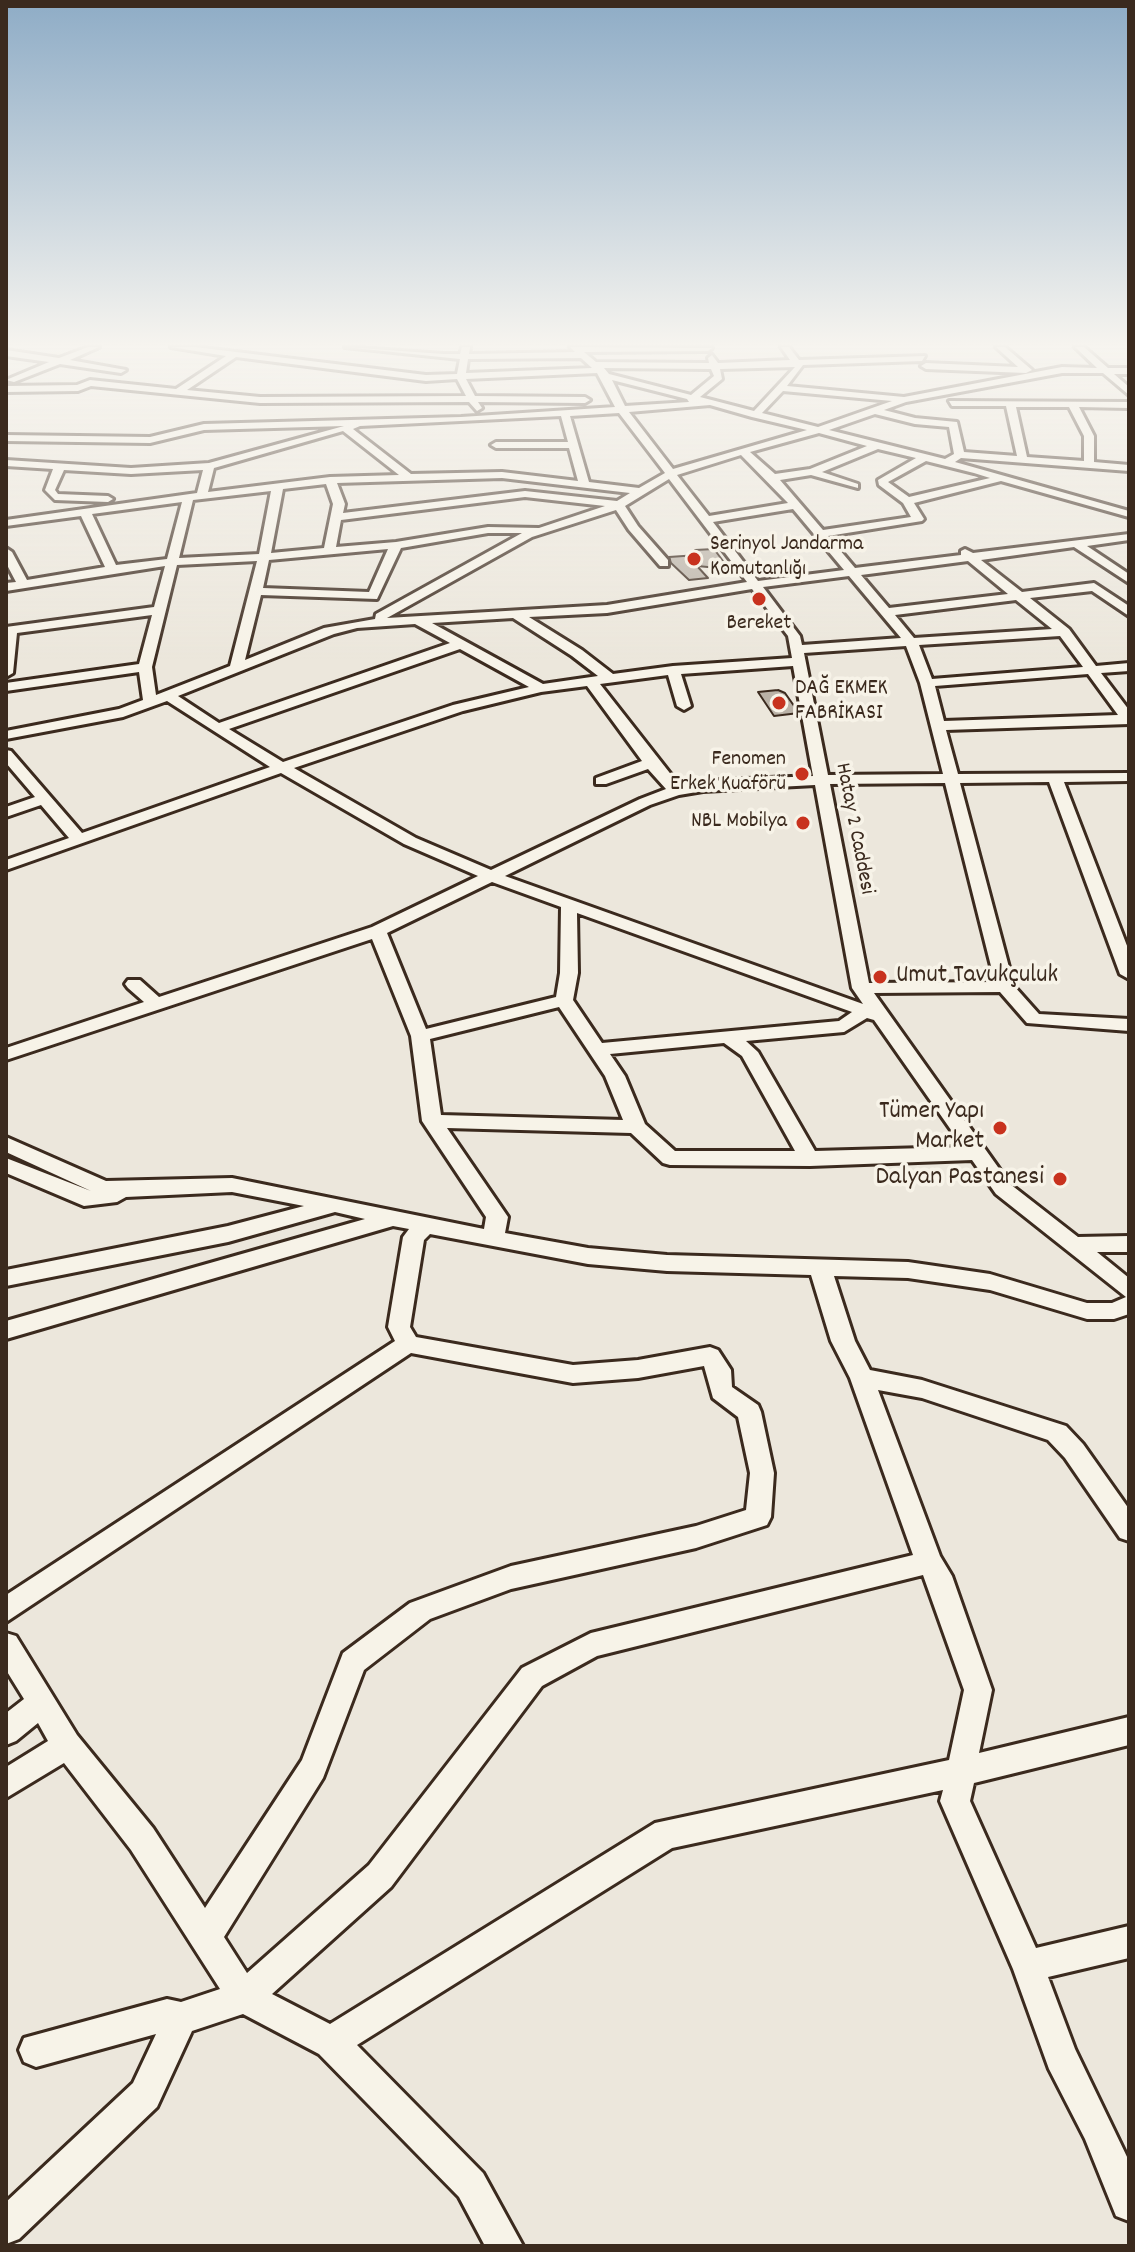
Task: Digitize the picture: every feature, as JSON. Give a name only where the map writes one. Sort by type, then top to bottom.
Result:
[{"type":"street","points":[[6,463],[131,471],[209,466],[260,452]]},
{"type":"street","points":[[376,452],[407,476]]},
{"type":"street","points":[[575,452],[584,483]]},
{"type":"street","name":"Hatay 2 Caddesi","points":[[654,452],[794,636],[861,988],[871,1013],[1003,1189],[1129,1290]]},
{"type":"street","points":[[6,735],[123,713],[329,631],[390,614],[543,530],[619,505],[670,474],[744,452]]},
{"type":"street","points":[[744,452],[797,505],[911,642],[927,683],[1005,987],[1034,1019],[1129,1025]]},
{"type":"street","points":[[773,478],[812,472],[861,452]]},
{"type":"street","points":[[906,452],[1129,514]]},
{"type":"street","points":[[1021,452],[1022,457]]},
{"type":"street","points":[[1089,452],[1089,464]]},
{"type":"street","points":[[946,463],[959,455],[1022,457],[1129,468]]},
{"type":"street","points":[[822,534],[918,519],[907,501],[883,480],[926,457]]},
{"type":"street","points":[[60,466],[50,490],[55,497],[160,502]]},
{"type":"street","points":[[202,496],[209,466]]},
{"type":"street","points":[[812,472],[854,486]]},
{"type":"street","points":[[6,523],[278,485],[407,476],[502,475],[638,491]]},
{"type":"street","points":[[441,476],[441,517]]},
{"type":"street","points":[[907,501],[1001,478]]},
{"type":"street","points":[[329,551],[339,504],[330,480]]},
{"type":"street","points":[[237,666],[278,485]]},
{"type":"street","points":[[336,517],[441,517],[541,493],[619,505],[633,528],[664,563]]},
{"type":"street","points":[[150,702],[145,667],[188,498]]},
{"type":"street","points":[[427,499],[441,517],[488,530],[543,530]]},
{"type":"street","points":[[705,520],[797,505]]},
{"type":"street","points":[[85,512],[111,568]]},
{"type":"street","points":[[6,587],[111,568],[396,545],[441,517]]},
{"type":"street","points":[[357,624],[607,609],[851,571],[1129,535]]},
{"type":"street","points":[[1074,542],[1129,579]]},
{"type":"street","points":[[256,591],[373,596],[396,545]]},
{"type":"street","points":[[6,552],[23,584]]},
{"type":"street","points":[[968,555],[1064,632],[1129,720]]},
{"type":"street","points":[[1109,566],[1129,566]]},
{"type":"street","points":[[887,612],[1094,587],[1129,612]]},
{"type":"street","points":[[6,673],[8,631],[159,610]]},
{"type":"street","points":[[516,615],[577,653],[609,678]]},
{"type":"street","points":[[417,620],[541,688]]},
{"type":"street","points":[[6,865],[458,708],[541,688],[911,642],[1064,632]]},
{"type":"street","points":[[219,728],[461,644]]},
{"type":"street","points":[[6,687],[145,667]]},
{"type":"street","points":[[927,683],[1129,667]]},
{"type":"street","points":[[673,670],[684,706]]},
{"type":"street","points":[[591,682],[651,763],[676,791]]},
{"type":"street","points":[[169,696],[284,768],[410,841],[493,877],[871,1013]]},
{"type":"street","points":[[936,726],[1129,720]]},
{"type":"street","points":[[6,754],[80,841]]},
{"type":"street","points":[[601,781],[651,763]]},
{"type":"street","points":[[6,1054],[378,931],[645,802],[676,791],[703,786],[821,780],[1129,777]]},
{"type":"street","points":[[1055,778],[1129,974]]},
{"type":"street","points":[[6,812],[44,799]]},
{"type":"street","points":[[569,905],[569,973],[564,1000],[624,1092],[636,1127],[670,1158],[810,1159],[978,1153]]},
{"type":"street","points":[[378,931],[420,1036],[432,1121],[497,1217],[493,1240]]},
{"type":"street","points":[[134,984],[156,1004]]},
{"type":"street","points":[[861,988],[1005,987]]},
{"type":"street","points":[[420,1036],[564,1000]]},
{"type":"street","points":[[597,1049],[844,1026],[859,1016],[871,1013]]},
{"type":"street","points":[[728,1037],[749,1052],[810,1159]]},
{"type":"street","points":[[432,1121],[636,1127]]},
{"type":"street","points":[[6,1144],[103,1188],[130,1190],[232,1185],[493,1240],[588,1256],[667,1263],[908,1270],[990,1282],[1087,1311],[1114,1311],[1129,1305]]},
{"type":"street","points":[[6,1165],[84,1199],[151,1190],[242,1189],[335,1205]]},
{"type":"street","points":[[6,1278],[228,1234],[335,1205]]},
{"type":"street","points":[[6,1330],[392,1218]]},
{"type":"street","points":[[408,1344],[399,1327],[414,1237],[426,1226]]},
{"type":"street","points":[[1073,1245],[1129,1244]]},
{"type":"street","points":[[820,1268],[843,1341],[862,1378],[929,1562],[939,1576],[978,1690],[955,1801],[1028,1966],[1061,2057],[1097,2127],[1129,2203]]},
{"type":"street","points":[[6,1610],[408,1344],[573,1374],[638,1369],[710,1356],[719,1370],[721,1391],[749,1412],[762,1473],[758,1517],[696,1537],[511,1578],[420,1611],[353,1662],[313,1768],[205,1937]]},
{"type":"street","points":[[862,1378],[922,1389],[1057,1433],[1074,1451],[1129,1530]]},
{"type":"street","points":[[36,2050],[167,2015],[181,2018],[244,1997],[380,1876],[532,1677],[591,1645],[929,1562]]},
{"type":"street","points":[[6,1645],[67,1745],[142,1839],[244,1997],[331,2042],[471,2185],[505,2246]]},
{"type":"street","points":[[6,1731],[41,1703]]},
{"type":"street","points":[[331,2042],[666,1834],[959,1772],[1129,1731]]},
{"type":"street","points":[[6,1784],[67,1745]]},
{"type":"street","points":[[1028,1966],[1129,1942]]},
{"type":"street","points":[[6,2226],[145,2095],[181,2018]]},
{"type":"building","points":[[714,549],[729,569],[697,566],[708,578],[689,580],[671,563],[669,557],[698,555],[695,550]]},
{"type":"building","name":"DAĞ EKMEK FABRİKASI","points":[[778,690],[785,693],[799,713],[774,716],[758,692]]},
{"type":"place","name":"Serinyol Jandarma Komutanlığı","points":[[694,559]]},
{"type":"place","name":"Bereket","points":[[759,599]]},
{"type":"place","name":"DAĞ EKMEK FABRİKASI","points":[[779,703]]},
{"type":"place","name":"Fenomen Erkek Kuaförü","points":[[802,774]]},
{"type":"place","name":"NBL Mobilya","points":[[803,823]]},
{"type":"place","name":"Umut Tavukçuluk","points":[[880,977]]},
{"type":"place","name":"Tümer Yapı Market","points":[[1000,1128]]},
{"type":"place","name":"Dalyan Pastanesi","points":[[1060,1179]]}]
